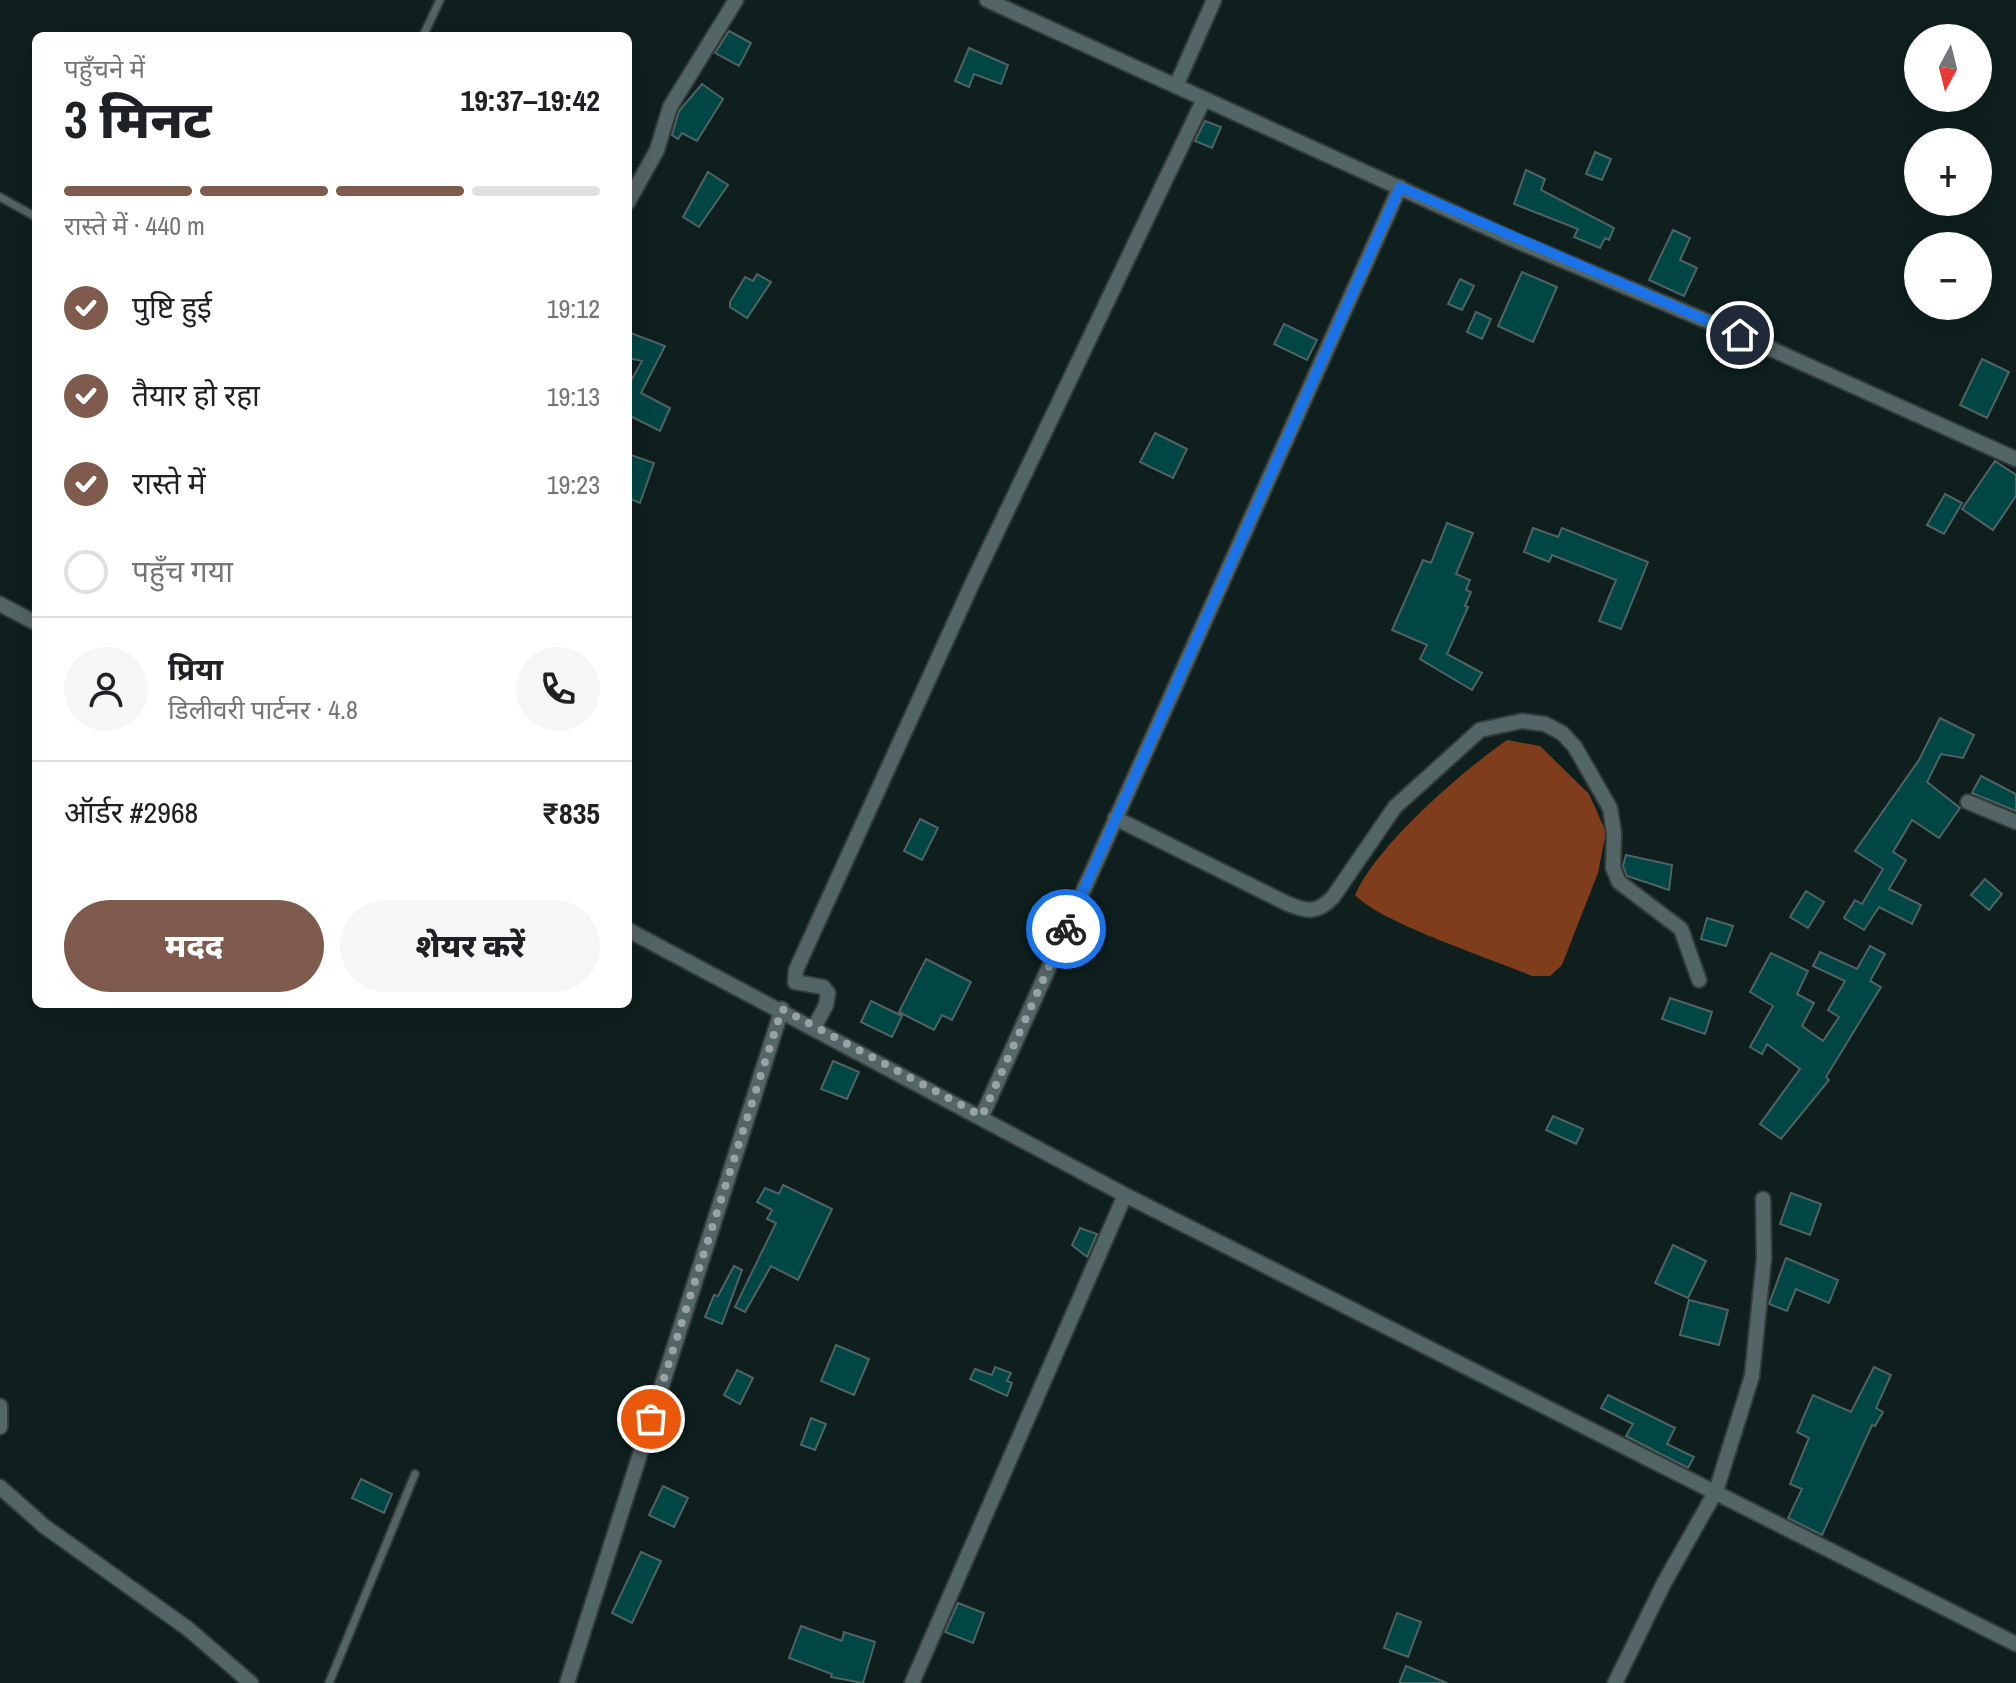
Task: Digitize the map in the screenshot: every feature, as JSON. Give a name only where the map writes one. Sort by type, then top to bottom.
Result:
[{"type":"street","points":[[632,195],[657,150],[670,107],[736,0]]},
{"type":"street","points":[[987,0],[1400,187],[2016,459]]},
{"type":"street","points":[[1176,86],[1214,0]]},
{"type":"street","points":[[815,1026],[826,1005],[828,993],[823,987],[795,982],[796,970],[972,584],[1204,99]]},
{"type":"street","points":[[982,1116],[1400,187]]},
{"type":"street","points":[[0,604],[32,621]]},
{"type":"street","points":[[1115,818],[1286,903],[1313,912],[1333,897],[1395,807],[1480,730],[1522,721],[1545,724],[1562,733],[1575,747],[1610,808],[1614,833],[1613,868],[1619,882],[1681,929],[1699,980]]},
{"type":"street","points":[[1968,802],[2016,822]]},
{"type":"street","points":[[632,932],[815,1026],[1125,1195],[2016,1644]]},
{"type":"street","points":[[567,1683],[782,1009]]},
{"type":"street","points":[[912,1683],[1125,1195]]},
{"type":"street","points":[[1615,1683],[1664,1583],[1716,1491],[1752,1376],[1764,1258],[1763,1199]]},
{"type":"street","points":[[0,1406],[0,1427]]},
{"type":"street","points":[[0,1487],[44,1526],[187,1628],[251,1683]]},
{"type":"lane","points":[[425,32],[440,0]]},
{"type":"lane","points":[[0,197],[32,215]]},
{"type":"lane","points":[[329,1683],[415,1474]]},
{"type":"shaded area","points":[[1507,740],[1540,746],[1589,794],[1606,832],[1598,873],[1562,965],[1550,976],[1532,976],[1438,939],[1388,917],[1355,895],[1366,875],[1401,832],[1444,790]]},
{"type":"building","points":[[729,31],[751,43],[739,66],[715,53]]},
{"type":"building","points":[[969,48],[1008,65],[1001,84],[974,74],[969,87],[955,81]]},
{"type":"building","points":[[702,84],[723,99],[697,141],[682,133],[678,139],[672,135],[679,111]]},
{"type":"building","points":[[1205,121],[1221,127],[1212,148],[1195,141]]},
{"type":"building","points":[[1595,152],[1611,159],[1602,180],[1586,174]]},
{"type":"building","points":[[1526,170],[1545,179],[1541,190],[1614,228],[1609,240],[1605,238],[1600,248],[1574,237],[1578,229],[1514,204]]},
{"type":"building","points":[[708,172],[728,185],[699,227],[683,217]]},
{"type":"building","points":[[1673,230],[1690,238],[1680,260],[1697,268],[1684,296],[1649,280]]},
{"type":"building","points":[[1522,272],[1557,287],[1533,342],[1498,326]]},
{"type":"building","points":[[757,274],[771,282],[747,318],[730,307],[730,302],[745,277],[753,281]]},
{"type":"building","points":[[1460,279],[1474,286],[1462,310],[1448,304]]},
{"type":"building","points":[[1476,312],[1491,319],[1482,339],[1467,332]]},
{"type":"building","points":[[1284,324],[1317,340],[1307,360],[1274,344]]},
{"type":"building","points":[[632,334],[665,346],[641,393],[670,408],[660,431],[632,417],[632,379],[642,361],[632,359]]},
{"type":"building","points":[[1982,359],[2009,372],[1987,418],[1960,405]]},
{"type":"building","points":[[1155,433],[1187,449],[1173,478],[1140,462]]},
{"type":"building","points":[[632,455],[654,463],[640,503],[632,500]]},
{"type":"building","points":[[1995,461],[2016,475],[2016,496],[1993,530],[1962,509]]},
{"type":"building","points":[[1945,494],[1962,503],[1944,534],[1927,525]]},
{"type":"building","points":[[1447,523],[1473,533],[1456,574],[1470,580],[1466,590],[1471,592],[1465,606],[1468,607],[1447,654],[1482,673],[1472,690],[1420,659],[1427,645],[1392,630],[1423,560],[1431,563]]},
{"type":"building","points":[[1533,528],[1558,537],[1562,528],[1648,562],[1621,629],[1599,621],[1616,580],[1552,555],[1549,562],[1524,552]]},
{"type":"building","points":[[1940,718],[1974,735],[1963,758],[1941,754],[1927,782],[1960,808],[1939,838],[1912,820],[1893,852],[1906,860],[1889,889],[1921,905],[1912,924],[1879,907],[1864,930],[1844,918],[1855,900],[1862,904],[1883,869],[1855,851],[1919,760]]},
{"type":"building","points":[[1981,776],[2016,794],[2016,811],[1972,793]]},
{"type":"building","points":[[920,819],[938,828],[922,860],[904,851]]},
{"type":"building","points":[[1626,855],[1672,865],[1669,890],[1627,876],[1623,866]]},
{"type":"building","points":[[1985,879],[2002,894],[1989,910],[1971,895]]},
{"type":"building","points":[[1806,891],[1824,902],[1808,928],[1790,917]]},
{"type":"building","points":[[1707,918],[1733,926],[1726,946],[1701,939]]},
{"type":"building","points":[[1870,946],[1885,954],[1870,981],[1881,987],[1826,1077],[1829,1080],[1781,1139],[1760,1124],[1800,1069],[1767,1044],[1762,1054],[1750,1047],[1773,1006],[1750,992],[1771,953],[1808,971],[1797,994],[1814,1003],[1802,1026],[1823,1041],[1839,1017],[1828,1010],[1845,981],[1813,966],[1820,952],[1857,969]]},
{"type":"building","points":[[926,959],[971,982],[952,1020],[942,1015],[934,1030],[899,1012]]},
{"type":"building","points":[[1670,998],[1712,1012],[1705,1034],[1662,1019]]},
{"type":"building","points":[[871,1001],[902,1016],[892,1037],[861,1022]]},
{"type":"building","points":[[833,1061],[859,1072],[847,1099],[821,1089]]},
{"type":"building","points":[[1553,1116],[1583,1129],[1576,1144],[1546,1130]]},
{"type":"building","points":[[783,1185],[832,1209],[798,1280],[771,1266],[745,1312],[735,1307],[776,1223],[767,1219],[772,1210],[757,1202],[765,1188],[779,1194]]},
{"type":"building","points":[[1791,1193],[1821,1204],[1810,1235],[1780,1224]]},
{"type":"building","points":[[1080,1228],[1097,1234],[1087,1257],[1072,1245]]},
{"type":"building","points":[[1673,1245],[1706,1261],[1688,1298],[1655,1283]]},
{"type":"building","points":[[1786,1258],[1838,1280],[1829,1303],[1796,1289],[1787,1311],[1769,1304]]},
{"type":"building","points":[[734,1266],[742,1270],[722,1324],[705,1317],[714,1295],[718,1296]]},
{"type":"building","points":[[1689,1300],[1728,1310],[1719,1345],[1680,1335]]},
{"type":"building","points":[[836,1345],[869,1359],[854,1395],[821,1381]]},
{"type":"building","points":[[995,1367],[1011,1373],[1007,1381],[1012,1383],[1007,1396],[970,1379],[975,1369],[992,1375]]},
{"type":"building","points":[[1874,1367],[1891,1375],[1876,1408],[1883,1412],[1875,1426],[1872,1425],[1822,1535],[1788,1518],[1802,1489],[1790,1484],[1809,1438],[1797,1432],[1813,1395],[1851,1412]]},
{"type":"building","points":[[737,1370],[753,1378],[740,1404],[724,1395]]},
{"type":"building","points":[[1608,1395],[1675,1428],[1667,1444],[1694,1457],[1688,1468],[1626,1436],[1633,1424],[1601,1408]]},
{"type":"building","points":[[811,1418],[826,1424],[815,1450],[801,1445]]},
{"type":"building","points":[[361,1479],[392,1494],[384,1513],[352,1498]]},
{"type":"building","points":[[663,1486],[688,1498],[674,1527],[649,1515]]},
{"type":"building","points":[[641,1552],[661,1561],[632,1623],[612,1613]]},
{"type":"building","points":[[958,1603],[984,1613],[973,1643],[945,1632]]},
{"type":"building","points":[[1397,1613],[1421,1622],[1408,1657],[1384,1648]]},
{"type":"building","points":[[801,1626],[842,1641],[844,1632],[875,1642],[863,1683],[831,1677],[832,1674],[789,1658]]},
{"type":"building","points":[[1406,1666],[1447,1683],[1399,1683]]},
{"type":"way so far","points":[[651,1419],[782,1009],[982,1116],[1066,929]]},
{"type":"route","points":[[1066,929],[1400,187],[1512,239],[1740,335]]}]
